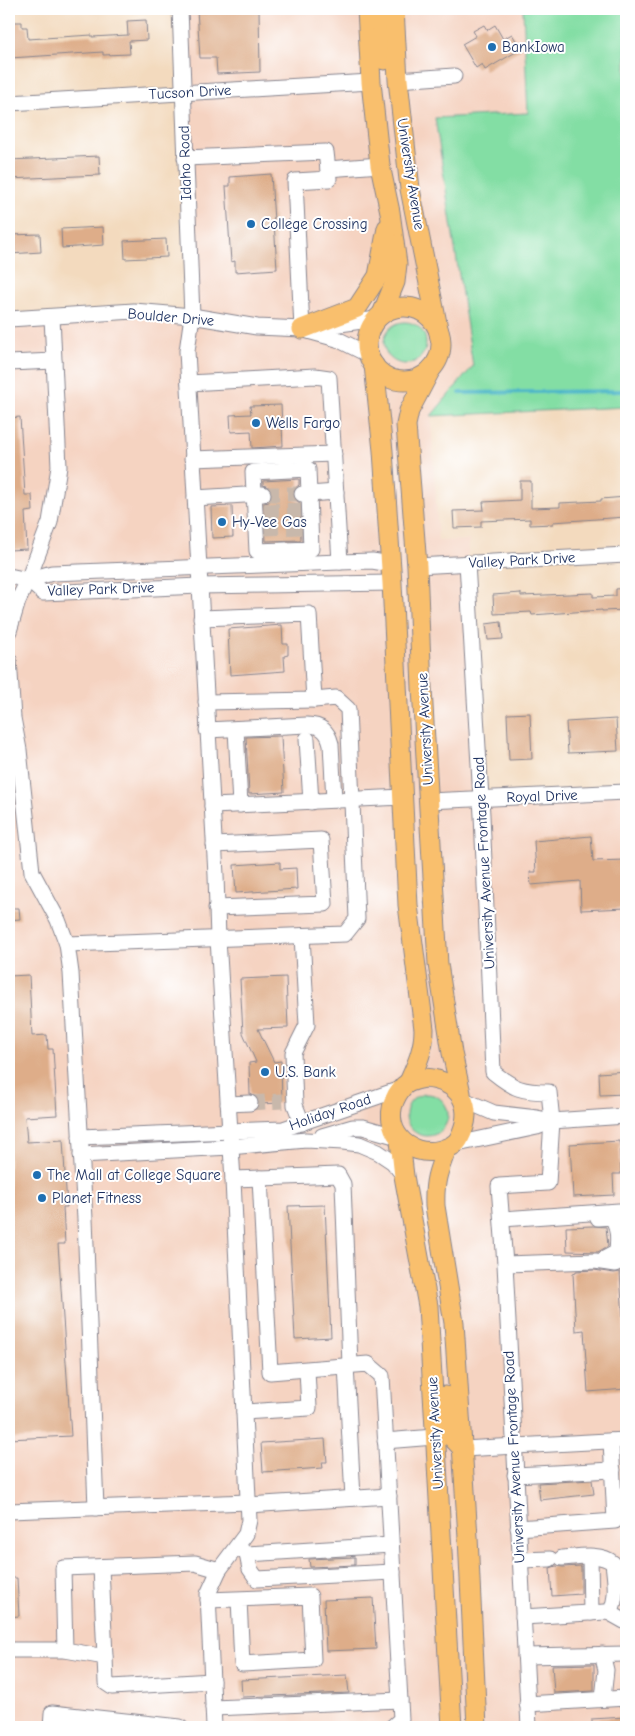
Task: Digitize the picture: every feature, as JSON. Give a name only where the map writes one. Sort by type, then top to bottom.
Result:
[{"type":"main road","name":"University Avenue","points":[[367,9],[371,82],[380,166],[390,212],[397,264],[395,282],[380,316]]},
{"type":"main road","points":[[381,9],[384,63],[398,80]]},
{"type":"main road","name":"University Avenue","points":[[394,9],[398,80],[410,188],[440,338]]},
{"type":"main road","points":[[371,82],[389,105],[394,162],[410,188]]},
{"type":"main road","points":[[302,329],[357,308],[378,276],[390,212]]},
{"type":"main road","points":[[402,307],[413,308],[422,312],[431,319],[437,328],[440,338],[439,354],[431,369],[422,376],[412,380],[391,378],[381,373],[371,360],[368,336],[371,327],[380,316],[392,309],[402,307]]},
{"type":"main road","name":"University Avenue","points":[[371,360],[383,450],[391,564],[408,905],[424,1029],[422,1053],[404,1086]]},
{"type":"main road","name":"University Avenue","points":[[431,369],[409,410],[406,425],[417,566],[438,964],[452,1053],[462,1096]]},
{"type":"main road","points":[[391,564],[404,591],[408,656],[422,688]]},
{"type":"main road","points":[[398,691],[410,731],[414,788],[428,801]]},
{"type":"main road","points":[[425,1078],[438,1080],[451,1086],[462,1096],[466,1113],[465,1128],[452,1146],[434,1152],[423,1152],[412,1148],[399,1139],[392,1124],[391,1112],[394,1100],[404,1086],[425,1078]]},
{"type":"main road","name":"University Avenue","points":[[399,1139],[428,1306],[452,1727]]},
{"type":"main road","name":"University Avenue","points":[[452,1146],[436,1177],[434,1188],[435,1206],[454,1323],[463,1449],[477,1727]]},
{"type":"main road","points":[[430,1339],[444,1382],[448,1433],[463,1449]]},
{"type":"street","name":"Idaho Road","points":[[180,9],[192,316],[187,351],[216,908],[233,1179],[249,1520],[242,1550],[219,1570],[208,1594],[208,1600]]},
{"type":"street","points":[[398,80],[454,76]]},
{"type":"street","name":"Tucson Drive","points":[[9,103],[371,82]]},
{"type":"street","points":[[185,158],[326,152],[329,180],[296,181],[302,329]]},
{"type":"street","points":[[328,168],[380,166]]},
{"type":"street","name":"Boulder Drive","points":[[9,319],[134,311],[192,316],[257,327],[302,329],[380,316]]},
{"type":"street","points":[[9,631],[18,601],[50,522],[59,467],[52,317]]},
{"type":"street","name":"Boulder Drive","points":[[302,329],[337,339],[371,360]]},
{"type":"street","points":[[9,363],[54,361]]},
{"type":"street","points":[[189,383],[315,376],[329,378],[340,562]]},
{"type":"street","points":[[192,459],[334,454]]},
{"type":"street","points":[[308,469],[306,502],[306,527],[311,548],[257,551],[260,512],[259,494],[254,472],[308,469]]},
{"type":"street","points":[[306,502],[336,492]]},
{"type":"street","points":[[194,498],[259,494]]},
{"type":"street","name":"Valley Park Drive","points":[[417,566],[626,555]]},
{"type":"street","name":"Valley Park Drive","points":[[28,580],[52,573],[372,561],[391,564]]},
{"type":"street","name":"University Avenue Frontage Road","points":[[467,563],[494,1072],[508,1084],[526,1092],[549,1092],[552,1121],[548,1183],[499,1186],[505,1264],[529,1727]]},
{"type":"street","points":[[9,576],[28,580]]},
{"type":"street","name":"Valley Park Drive","points":[[28,580],[43,593],[199,586],[392,583]]},
{"type":"street","points":[[201,618],[310,614],[314,700]]},
{"type":"street","points":[[9,659],[13,718],[20,750],[32,872],[58,920],[68,944],[71,973],[96,1508]]},
{"type":"street","points":[[68,944],[345,934],[358,919],[348,709],[336,698],[206,702]]},
{"type":"street","points":[[207,730],[316,725],[322,728],[329,737],[331,744],[334,800]]},
{"type":"street","points":[[236,729],[240,805]]},
{"type":"street","points":[[307,739],[311,802]]},
{"type":"street","name":"Royal Drive","points":[[428,801],[626,792]]},
{"type":"street","points":[[212,806],[403,797]]},
{"type":"street","points":[[214,845],[321,840],[325,904],[216,908]]},
{"type":"street","points":[[302,936],[307,1024],[293,1053],[289,1101],[295,1105],[302,1122]]},
{"type":"street","name":"Holiday Road","points":[[80,1137],[283,1128],[404,1086]]},
{"type":"street","points":[[462,1096],[494,1113],[552,1121],[626,1116]]},
{"type":"street","points":[[228,1104],[250,1103]]},
{"type":"street","points":[[452,1146],[537,1127],[552,1121]]},
{"type":"street","name":"Holiday Road","points":[[306,1140],[353,1127],[362,1127],[399,1139]]},
{"type":"street","name":"Holiday Road","points":[[81,1155],[230,1147],[306,1140],[359,1144],[378,1152],[393,1162],[404,1176]]},
{"type":"street","points":[[233,1179],[338,1175],[343,1184],[353,1498]]},
{"type":"street","points":[[260,1178],[270,1372],[368,1364],[382,1376],[400,1700],[396,1723]]},
{"type":"street","points":[[502,1219],[619,1211],[626,1215]]},
{"type":"street","points":[[565,1215],[570,1220],[612,1217],[619,1237],[617,1252],[607,1258],[596,1261]]},
{"type":"street","points":[[505,1264],[596,1261],[615,1264],[624,1260],[626,1253]]},
{"type":"street","points":[[244,1412],[309,1408],[307,1370]]},
{"type":"street","points":[[386,1441],[434,1437]]},
{"type":"street","points":[[463,1449],[619,1440],[613,1470],[615,1520],[518,1528]]},
{"type":"street","points":[[515,1475],[613,1470]]},
{"type":"street","points":[[9,1511],[389,1496]]},
{"type":"street","points":[[391,1546],[242,1550],[250,1569],[257,1579],[393,1572]]},
{"type":"street","points":[[590,1557],[592,1613]]},
{"type":"street","points":[[520,1560],[590,1557],[608,1559],[613,1563],[616,1589],[615,1604],[610,1613]]},
{"type":"street","points":[[65,1650],[63,1568],[195,1563],[219,1570]]},
{"type":"street","points":[[101,1567],[106,1682],[112,1686],[212,1681]]},
{"type":"street","points":[[214,1727],[208,1600],[310,1596],[313,1660],[242,1664],[239,1599]]},
{"type":"street","points":[[523,1617],[610,1613],[626,1622]]},
{"type":"street","points":[[9,1650],[65,1650],[105,1657]]},
{"type":"street","points":[[602,1654],[606,1670],[603,1699]]},
{"type":"street","points":[[525,1656],[626,1654]]},
{"type":"street","points":[[528,1704],[626,1698]]},
{"type":"street","points":[[213,1708],[400,1700]]},
{"type":"street","points":[[50,1727],[52,1713],[180,1727]]},
{"type":"shaded area","points":[[180,9],[523,9],[528,114],[435,118],[473,366],[431,416],[438,541],[469,540],[467,563],[481,798],[626,792],[626,1727],[9,1727],[9,319],[192,316]]},
{"type":"green space","points":[[523,9],[626,9],[626,407],[431,416],[473,366],[435,118],[528,113]]},
{"type":"green space","points":[[409,322],[417,325],[423,331],[426,343],[423,355],[417,361],[401,364],[393,361],[387,355],[384,339],[387,331],[393,325]]},
{"type":"green space","points":[[431,1094],[439,1097],[445,1103],[448,1115],[445,1127],[439,1133],[423,1136],[415,1133],[409,1127],[406,1111],[409,1103],[415,1097]]},
{"type":"building","points":[[197,9],[259,9],[260,72],[217,74],[216,58],[200,58]]},
{"type":"building","points":[[146,20],[147,40],[129,41],[130,54],[103,55],[103,52],[10,58],[9,22],[22,22],[22,27],[27,27],[28,39],[128,35],[127,21]]},
{"type":"building","name":"BankIowa","points":[[484,25],[487,30],[495,25],[503,39],[512,34],[521,49],[485,70],[482,64],[476,68],[462,44],[476,36],[473,31]]},
{"type":"building","points":[[99,156],[100,175],[9,179],[9,160]]},
{"type":"building","name":"College Crossing","points":[[271,174],[277,269],[235,272],[235,261],[231,262],[226,186],[230,186],[230,177]]},
{"type":"building","points":[[103,227],[104,245],[62,248],[61,229]]},
{"type":"building","points":[[40,234],[41,252],[9,254],[9,235]]},
{"type":"building","points":[[166,239],[167,257],[125,259],[124,241]]},
{"type":"building","name":"Wells Fargo","points":[[281,405],[283,446],[252,448],[251,431],[231,432],[230,415],[251,414],[250,406]]},
{"type":"building","points":[[20,417],[25,495],[32,495],[33,511],[25,512],[27,549],[9,550],[9,418]]},
{"type":"building","points":[[299,479],[299,485],[294,489],[293,494],[294,499],[300,503],[301,540],[266,541],[264,503],[269,502],[272,494],[271,488],[263,485],[263,481]]},
{"type":"building","points":[[520,481],[531,481],[531,508],[560,507],[560,503],[601,501],[601,499],[626,497],[626,517],[530,525],[530,519],[481,521],[481,527],[454,528],[453,511],[484,510],[483,502],[520,500]]},
{"type":"building","name":"Hy-Vee Gas","points":[[232,506],[233,537],[212,538],[211,507]]},
{"type":"building","points":[[626,588],[626,610],[532,615],[531,612],[494,614],[493,595],[521,593],[521,596],[593,593],[593,597],[616,596],[616,589]]},
{"type":"building","points":[[501,622],[503,639],[488,640],[486,624]]},
{"type":"building","points":[[282,625],[283,644],[288,644],[288,655],[284,656],[285,671],[230,675],[228,629]]},
{"type":"building","points":[[530,713],[532,759],[509,760],[507,714]]},
{"type":"building","points":[[616,719],[618,751],[568,753],[566,722]]},
{"type":"building","points":[[281,736],[284,792],[249,794],[246,737]]},
{"type":"building","points":[[591,836],[593,861],[626,860],[626,908],[581,910],[580,881],[531,885],[530,872],[536,872],[534,841]]},
{"type":"building","points":[[280,862],[280,869],[296,868],[297,889],[236,893],[234,865]]},
{"type":"building","points":[[9,908],[19,908],[20,919],[9,920]]},
{"type":"building","name":"The Mall at College Square","points":[[29,975],[32,1036],[47,1035],[48,1049],[53,1049],[57,1115],[25,1117],[27,1142],[63,1140],[67,1207],[63,1207],[65,1244],[58,1244],[71,1436],[9,1439],[9,976]]},
{"type":"building","points":[[286,977],[288,1028],[258,1029],[274,1062],[281,1061],[282,1103],[259,1104],[258,1098],[250,1094],[249,1063],[256,1062],[243,1033],[240,979]]},
{"type":"building","points":[[626,1071],[626,1094],[600,1095],[599,1073]]},
{"type":"building","points":[[619,1141],[621,1174],[613,1174],[614,1195],[573,1197],[570,1144]]},
{"type":"building","points":[[325,1205],[331,1337],[295,1339],[288,1206]]},
{"type":"building","points":[[566,1227],[606,1227],[608,1246],[598,1252],[567,1251]]},
{"type":"building","points":[[576,1271],[620,1272],[624,1335],[626,1335],[626,1389],[588,1392],[584,1330],[576,1331],[573,1273]]},
{"type":"building","points":[[325,1439],[327,1462],[322,1462],[323,1468],[263,1472],[261,1443]]},
{"type":"building","points":[[592,1480],[594,1494],[540,1500],[538,1483]]},
{"type":"building","points":[[355,1557],[355,1565],[310,1567],[309,1559]]},
{"type":"building","points":[[556,1566],[581,1566],[581,1594],[552,1596],[550,1568]]},
{"type":"building","points":[[9,1578],[17,1578],[19,1616],[9,1617]]},
{"type":"building","points":[[373,1598],[376,1649],[326,1651],[324,1600]]},
{"type":"building","points":[[594,1664],[594,1691],[554,1693],[552,1665]]},
{"type":"building","points":[[347,1675],[349,1693],[242,1697],[241,1680]]},
{"type":"building","points":[[626,1717],[626,1727],[592,1727],[592,1719]]},
{"type":"waterway","points":[[460,393],[626,391]]},
{"type":"tunnel","points":[[264,494],[302,494]]},
{"type":"tunnel","points":[[264,511],[302,510]]},
{"type":"tunnel","points":[[264,528],[303,527]]},
{"type":"tunnel","points":[[250,1103],[283,1101]]},
{"type":"place","name":"BankIowa","points":[[492,47]]},
{"type":"place","name":"College Crossing","points":[[251,224]]},
{"type":"place","name":"Wells Fargo","points":[[256,423]]},
{"type":"place","name":"Hy-Vee Gas","points":[[222,522]]},
{"type":"place","name":"U.S. Bank","points":[[265,1072]]},
{"type":"place","name":"The Mall at College Square","points":[[37,1175]]},
{"type":"place","name":"Planet Fitness","points":[[42,1198]]}]
